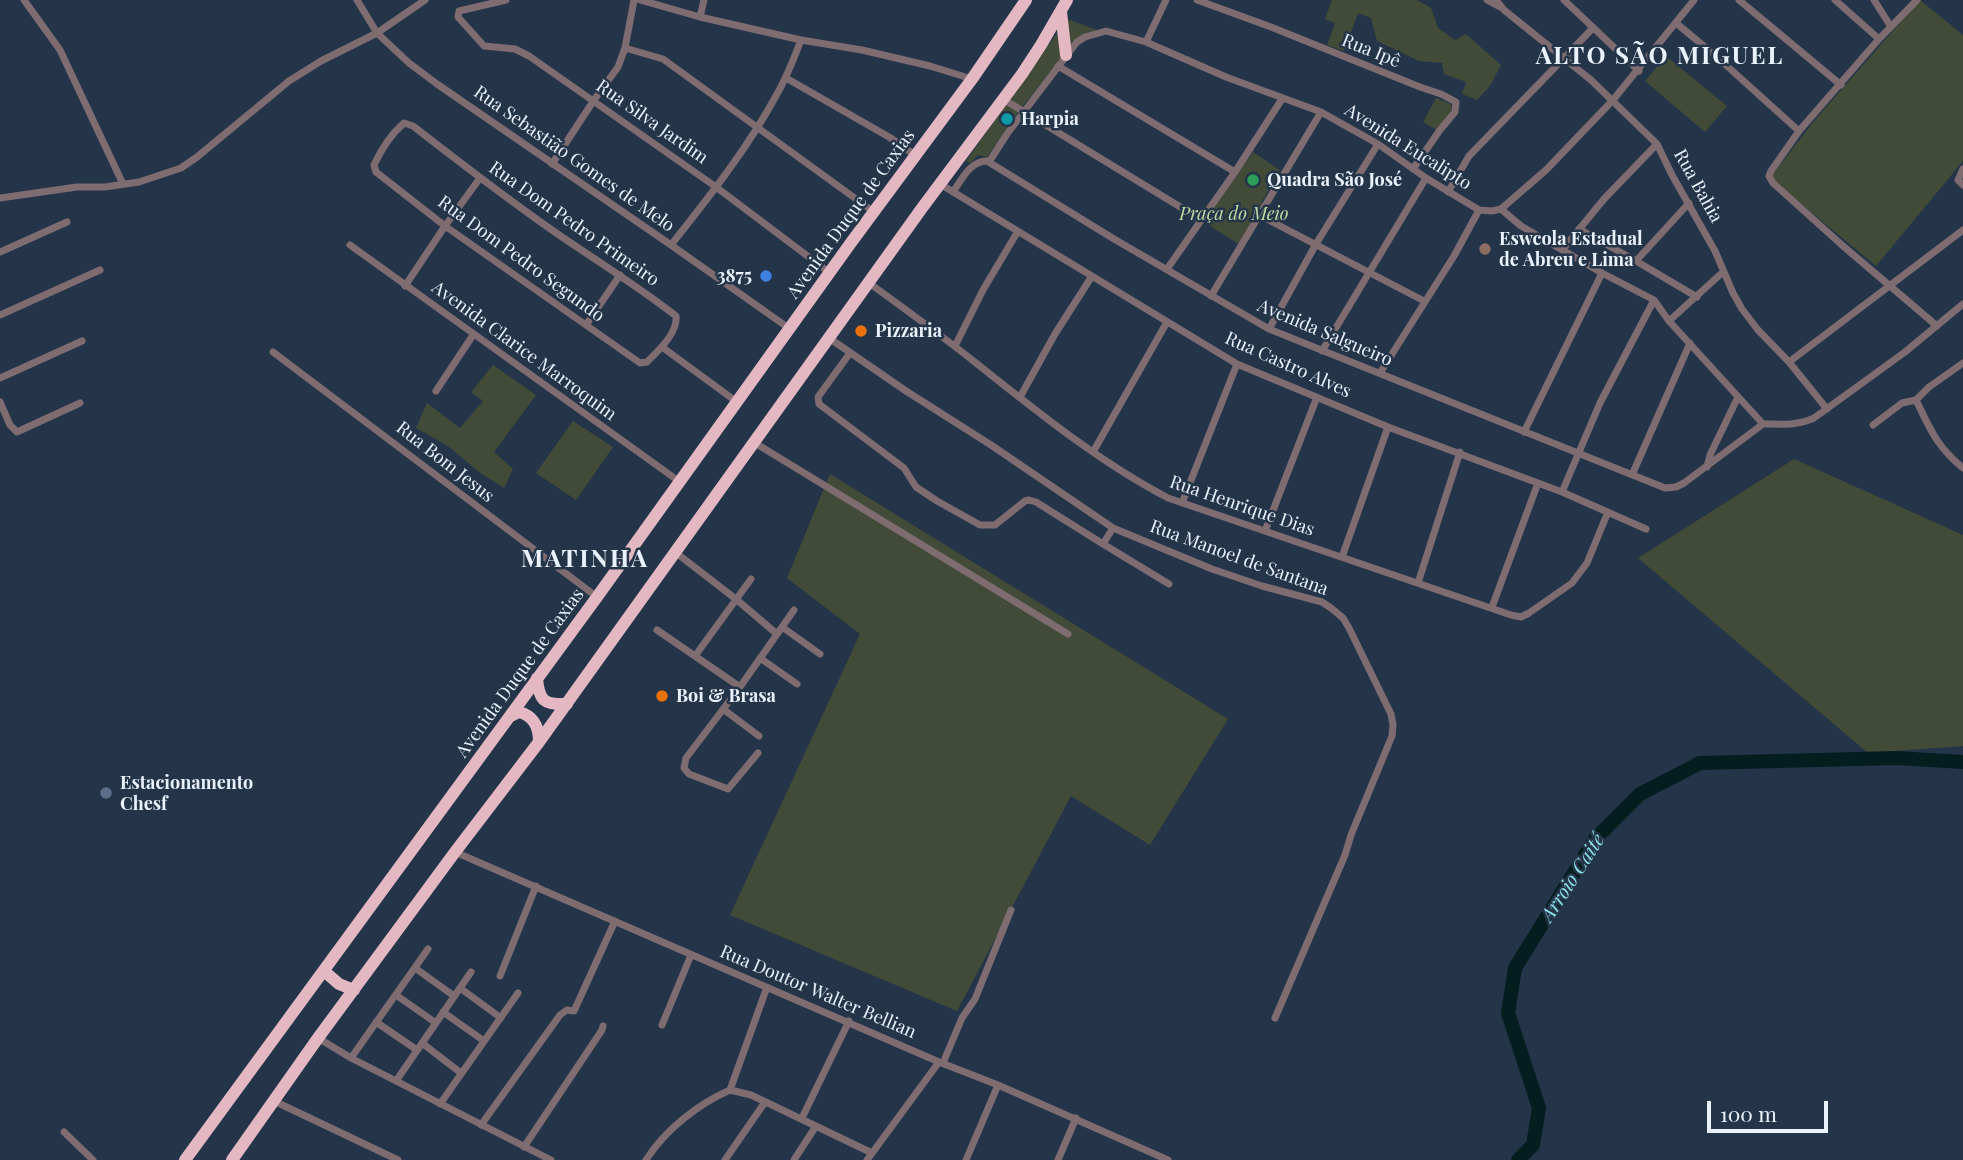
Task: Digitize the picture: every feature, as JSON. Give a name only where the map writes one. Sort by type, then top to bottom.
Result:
[{"type":"highway","name":"Avenida Duque de Caxias","points":[[185,1160],[597,597],[972,79],[1026,0]]},
{"type":"highway","points":[[1064,6],[1066,55]]},
{"type":"highway","points":[[237,1158],[318,1038],[540,742],[1003,99],[1041,45],[1064,6]]},
{"type":"highway","points":[[537,678],[544,701],[567,704]]},
{"type":"highway","points":[[509,717],[519,712],[531,718],[537,728],[540,742]]},
{"type":"highway","points":[[324,971],[339,984],[354,990]]},
{"type":"street","points":[[24,0],[60,50],[123,184]]},
{"type":"street","name":"Rua Sebastião Gomes de Melo","points":[[357,0],[377,33],[409,63],[790,329]]},
{"type":"street","points":[[0,198],[77,187],[105,187],[159,177],[181,168],[289,81],[321,61],[377,33],[425,0]]},
{"type":"street","name":"Rua Silva Jardim","points":[[506,0],[459,11],[458,17],[484,46],[522,51],[716,187],[830,273]]},
{"type":"street","points":[[552,164],[618,67],[637,0],[801,40],[862,50],[930,66],[972,79]]},
{"type":"street","points":[[699,17],[704,0]]},
{"type":"street","points":[[1146,42],[1166,0]]},
{"type":"street","name":"Rua Ipê","points":[[1197,0],[1420,88],[1441,93],[1456,102],[1455,112],[1413,169]]},
{"type":"street","name":"Rua Bahia","points":[[1487,0],[1504,10],[1565,58],[1657,144],[1671,175],[1715,251],[1742,309],[1827,409]]},
{"type":"street","name":"Rua Bahia","points":[[1496,0],[1504,10]]},
{"type":"street","points":[[1564,0],[1639,71]]},
{"type":"street","points":[[1694,0],[1613,100],[1546,170],[1501,209],[1521,226],[1654,300],[1669,321],[1763,424]]},
{"type":"street","points":[[1739,0],[1841,85]]},
{"type":"street","points":[[1835,0],[1879,39]]},
{"type":"street","points":[[1874,0],[1891,27]]},
{"type":"street","points":[[1917,0],[1879,39],[1800,131],[1769,176],[1773,183],[1843,246],[1937,326]]},
{"type":"street","points":[[1676,23],[1800,131]]},
{"type":"street","points":[[1448,192],[1469,156],[1593,28]]},
{"type":"street","name":"Avenida Eucalipto","points":[[989,162],[1077,42],[1107,31],[1146,42],[1226,77],[1321,112],[1378,144],[1479,210],[1501,209]]},
{"type":"street","points":[[671,245],[757,128],[786,78],[801,40]]},
{"type":"street","points":[[625,48],[663,59],[874,212]]},
{"type":"street","points":[[1058,66],[1235,172]]},
{"type":"street","points":[[786,78],[889,136],[915,155]]},
{"type":"street","points":[[1003,99],[1200,219]]},
{"type":"street","points":[[1167,269],[1282,99]]},
{"type":"street","points":[[1210,296],[1321,112]]},
{"type":"street","name":"Rua Dom Pedro Segundo","points":[[412,126],[404,123],[390,138],[375,162],[376,172],[444,226],[640,363],[650,360]]},
{"type":"street","name":"Rua Dom Pedro Primeiro","points":[[412,126],[563,238],[676,316],[675,327],[650,360]]},
{"type":"street","points":[[1269,329],[1316,244],[1378,144]]},
{"type":"street","points":[[1563,249],[1604,199],[1657,144]]},
{"type":"street","points":[[953,192],[973,165],[985,160],[989,162]]},
{"type":"street","name":"Avenida Salgueiro","points":[[989,162],[1114,239],[1269,329],[1665,488],[1676,487],[1707,467]]},
{"type":"street","points":[[1963,169],[1958,178],[1963,186]]},
{"type":"street","points":[[1322,351],[1426,177]]},
{"type":"street","points":[[405,286],[444,226],[480,178]]},
{"type":"street","name":"Rua Castro Alves","points":[[940,184],[1237,364],[1388,427],[1562,492],[1646,529]]},
{"type":"street","points":[[1636,261],[1689,203]]},
{"type":"street","points":[[1380,373],[1454,256],[1479,210]]},
{"type":"street","points":[[1259,215],[1424,301]]},
{"type":"street","points":[[0,252],[67,222]]},
{"type":"street","points":[[1579,229],[1697,297]]},
{"type":"street","points":[[1789,362],[1963,230]]},
{"type":"street","points":[[955,346],[983,289],[1018,231]]},
{"type":"street","name":"Avenida Clarice Marroquim","points":[[350,245],[680,482]]},
{"type":"street","points":[[0,315],[100,270]]},
{"type":"street","points":[[1669,321],[1723,272]]},
{"type":"street","points":[[1524,432],[1602,273]]},
{"type":"street","points":[[586,325],[620,275]]},
{"type":"street","points":[[1020,397],[1055,334],[1092,276]]},
{"type":"street","name":"Rua Henrique Dias","points":[[869,283],[955,346],[1053,424],[1129,477],[1168,498],[1511,615],[1524,616],[1572,583],[1587,563],[1608,512]]},
{"type":"street","points":[[1562,492],[1600,403],[1654,300]]},
{"type":"street","points":[[1707,467],[1763,424],[1803,423],[1827,409],[1905,352],[1963,304]]},
{"type":"street","points":[[1093,452],[1167,322]]},
{"type":"street","points":[[436,391],[473,335]]},
{"type":"street","name":"Rua Manoel de Santana","points":[[829,338],[1113,528],[1212,569],[1322,602],[1343,618],[1391,714],[1392,736],[1345,855],[1275,1018]]},
{"type":"street","points":[[0,378],[82,341]]},
{"type":"street","points":[[1632,475],[1690,343]]},
{"type":"street","points":[[662,347],[737,402]]},
{"type":"street","name":"Rua Bom Jesus","points":[[273,352],[597,597]]},
{"type":"street","points":[[850,353],[818,397],[819,404],[904,468],[916,487],[983,526],[995,525],[1024,501],[1036,502],[1169,584]]},
{"type":"street","points":[[1874,425],[1899,405],[1908,400],[1916,400],[1929,387],[1963,363]]},
{"type":"street","points":[[1182,503],[1237,364]]},
{"type":"street","points":[[1265,531],[1317,397]]},
{"type":"street","points":[[1707,467],[1710,455],[1738,397]]},
{"type":"street","points":[[1916,400],[1936,440],[1963,468]]},
{"type":"street","points":[[0,402],[10,425],[14,431],[20,432],[80,403]]},
{"type":"street","points":[[1342,557],[1388,427]]},
{"type":"street","points":[[755,443],[1068,634]]},
{"type":"street","points":[[1418,583],[1460,452]]},
{"type":"street","points":[[1492,607],[1538,483]]},
{"type":"street","points":[[1103,544],[1113,528]]},
{"type":"street","points":[[675,552],[779,630],[820,654]]},
{"type":"street","points":[[695,656],[751,579]]},
{"type":"street","points":[[758,753],[728,789],[686,772],[684,768],[686,758],[794,610]]},
{"type":"street","points":[[657,630],[740,687]]},
{"type":"street","points":[[760,658],[797,684]]},
{"type":"street","points":[[723,709],[759,736]]},
{"type":"street","name":"Rua Doutor Walter Bellian","points":[[455,852],[1076,1118],[1153,1157],[1168,1160]]},
{"type":"street","points":[[500,976],[536,886]]},
{"type":"street","points":[[646,1160],[667,1135],[698,1107],[730,1090],[751,1094],[802,1118],[869,1157],[941,1062],[962,1018],[975,999],[1011,910]]},
{"type":"street","points":[[481,1125],[560,1015],[565,1011],[574,1011],[615,921]]},
{"type":"street","points":[[351,1058],[428,949]]},
{"type":"street","points":[[662,1026],[691,954]]},
{"type":"street","points":[[415,968],[454,996]]},
{"type":"street","points":[[396,1081],[471,972]]},
{"type":"street","points":[[730,1090],[767,987]]},
{"type":"street","points":[[460,988],[501,1018]]},
{"type":"street","points":[[440,1104],[518,993]]},
{"type":"street","points":[[396,995],[436,1023]]},
{"type":"street","points":[[443,1012],[484,1041]]},
{"type":"street","points":[[802,1118],[849,1021]]},
{"type":"street","points":[[376,1022],[461,1073]]},
{"type":"street","points":[[524,1147],[603,1026]]},
{"type":"street","points":[[318,1038],[351,1058],[551,1160]]},
{"type":"street","points":[[966,1160],[998,1085]]},
{"type":"street","points":[[274,1101],[398,1160]]},
{"type":"street","points":[[725,1160],[765,1102]]},
{"type":"street","points":[[1058,1160],[1076,1118]]},
{"type":"street","points":[[794,1160],[816,1126]]},
{"type":"street","points":[[64,1132],[93,1160]]},
{"type":"green space","points":[[1332,0],[1417,0],[1431,8],[1438,28],[1455,40],[1466,34],[1501,65],[1490,86],[1477,100],[1462,94],[1466,82],[1444,74],[1442,63],[1419,61],[1377,41],[1371,18],[1358,13],[1344,51],[1327,45],[1335,23],[1325,19]]},
{"type":"green space","points":[[1920,0],[1963,35],[1963,161],[1876,266],[1770,178],[1814,121]]},
{"type":"green space","points":[[1067,19],[1097,30],[1076,40],[1021,108],[987,157],[978,155],[970,163],[966,161]]},
{"type":"green space","points":[[1666,56],[1727,106],[1705,132],[1645,81]]},
{"type":"green space","points":[[1436,98],[1451,104],[1452,111],[1437,130],[1423,122]]},
{"type":"green space","name":"Praça do Meio","points":[[1253,152],[1280,170],[1261,203],[1264,205],[1242,246],[1197,218],[1224,184],[1229,186]]},
{"type":"green space","points":[[493,365],[536,395],[494,452],[513,469],[504,488],[479,472],[448,446],[416,428],[427,403],[460,428],[483,401],[471,392]]},
{"type":"green space","points":[[573,421],[613,447],[576,500],[536,473]]},
{"type":"green space","points":[[1794,459],[1963,535],[1963,746],[1868,753],[1638,558]]},
{"type":"green space","points":[[830,474],[1228,719],[1150,845],[1071,796],[957,1011],[730,915],[860,634],[787,578]]},
{"type":"waterway","name":"Arroio Caité","points":[[1518,1160],[1533,1145],[1539,1108],[1508,1013],[1515,968],[1595,839],[1640,794],[1700,763],[1896,758],[1963,762]]},
{"type":"place","name":"Harpia","points":[[1007,119]]},
{"type":"place","name":"Quadra São José","points":[[1253,180]]},
{"type":"place","name":"Eswcola Estadual de Abreu e Lima","points":[[1485,249]]},
{"type":"place","name":"3875","points":[[766,276]]},
{"type":"place","name":"Pizzaria","points":[[861,331]]},
{"type":"place","name":"Boi & Brasa","points":[[662,696]]},
{"type":"place","name":"Estacionamento Chesf","points":[[106,793]]},
{"type":"district","name":"ALTO SÃO MIGUEL","points":[[1660,57]]},
{"type":"district","name":"MATINHA","points":[[585,560]]}]
